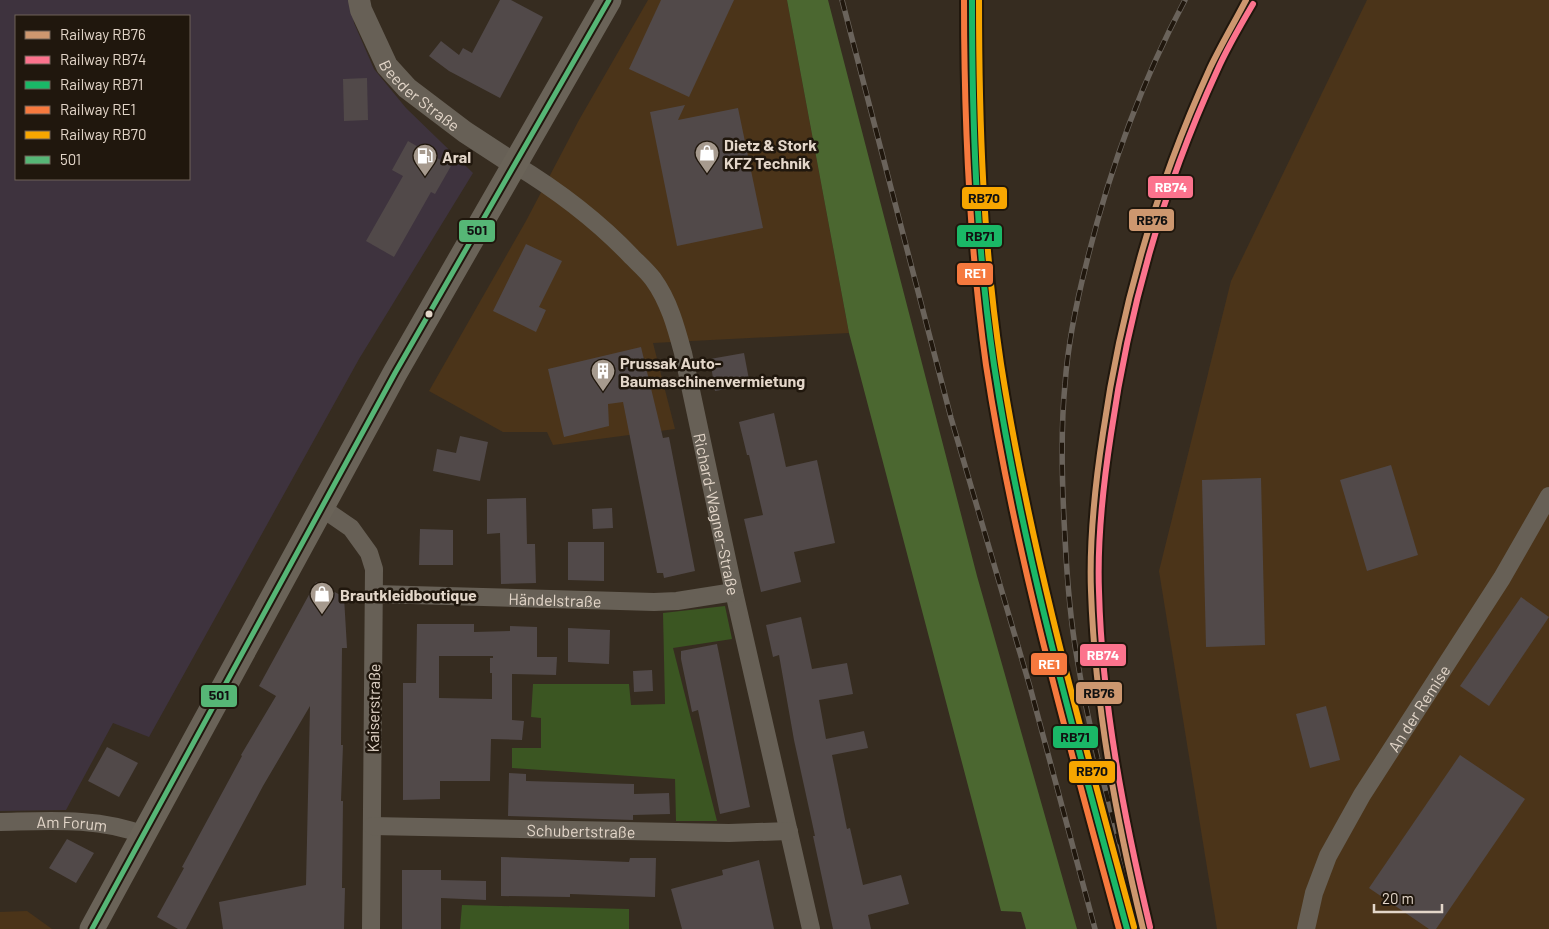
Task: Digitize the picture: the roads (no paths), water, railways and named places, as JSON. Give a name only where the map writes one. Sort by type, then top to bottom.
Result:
[{"type":"main road","points":[[92,929],[395,373],[609,0]]},
{"type":"street","name":"Beeder Straße","points":[[359,0],[361,10],[387,66],[407,88],[465,132],[514,164]]},
{"type":"street","name":"Richard-Wagner-Straße","points":[[514,164],[556,192],[615,239],[652,278],[665,299],[683,353],[734,592],[812,929]]},
{"type":"street","name":"An der Remise","points":[[1306,929],[1314,893],[1328,856],[1362,796],[1502,578],[1549,496]]},
{"type":"street","name":"Kaiserstraße","points":[[322,508],[351,528],[369,553],[374,569],[371,929]]},
{"type":"street","name":"Händelstraße","points":[[375,594],[654,602],[677,601],[734,592]]},
{"type":"street","name":"Am Forum","points":[[0,822],[61,821],[90,823],[126,828],[144,835]]},
{"type":"street","name":"Schubertstraße","points":[[372,826],[729,833],[789,831]]},
{"type":"railway","points":[[842,0],[951,418],[1030,687],[1095,929]]},
{"type":"railway","points":[[1143,929],[1098,760],[1083,692],[1075,643],[1066,553],[1062,480],[1062,422],[1066,369],[1073,324],[1095,231],[1115,163],[1140,96],[1185,0]]},
{"type":"rail line","name":"RE1","points":[[964,0],[969,183],[975,274],[986,365],[1012,508],[1028,578],[1063,719],[1119,929]]},
{"type":"rail line","name":"RB71","points":[[972,0],[976,183],[983,274],[994,365],[1020,508],[1036,578],[1071,719],[1127,929]]},
{"type":"rail line","name":"RB70","points":[[979,0],[983,183],[990,274],[1001,364],[1013,435],[1043,577],[1134,927]]},
{"type":"rail line","name":"RB76","points":[[1143,929],[1124,846],[1108,761],[1097,677],[1091,591],[1095,492],[1120,339],[1143,247],[1173,156],[1191,112],[1214,59],[1246,0]]},
{"type":"rail line","name":"RB74","points":[[1150,927],[1123,802],[1105,676],[1101,634],[1099,571],[1103,493],[1128,341],[1138,295],[1165,203],[1198,114],[1225,54],[1253,4]]},
{"type":"place","name":"Dietz & Stork KFZ Technik","points":[[707,174]]},
{"type":"place","name":"Aral","points":[[425,177]]},
{"type":"place","name":"Prussak Auto- Baumaschinenvermietung","points":[[603,392]]},
{"type":"place","name":"Brautkleidboutique","points":[[322,615]]}]
